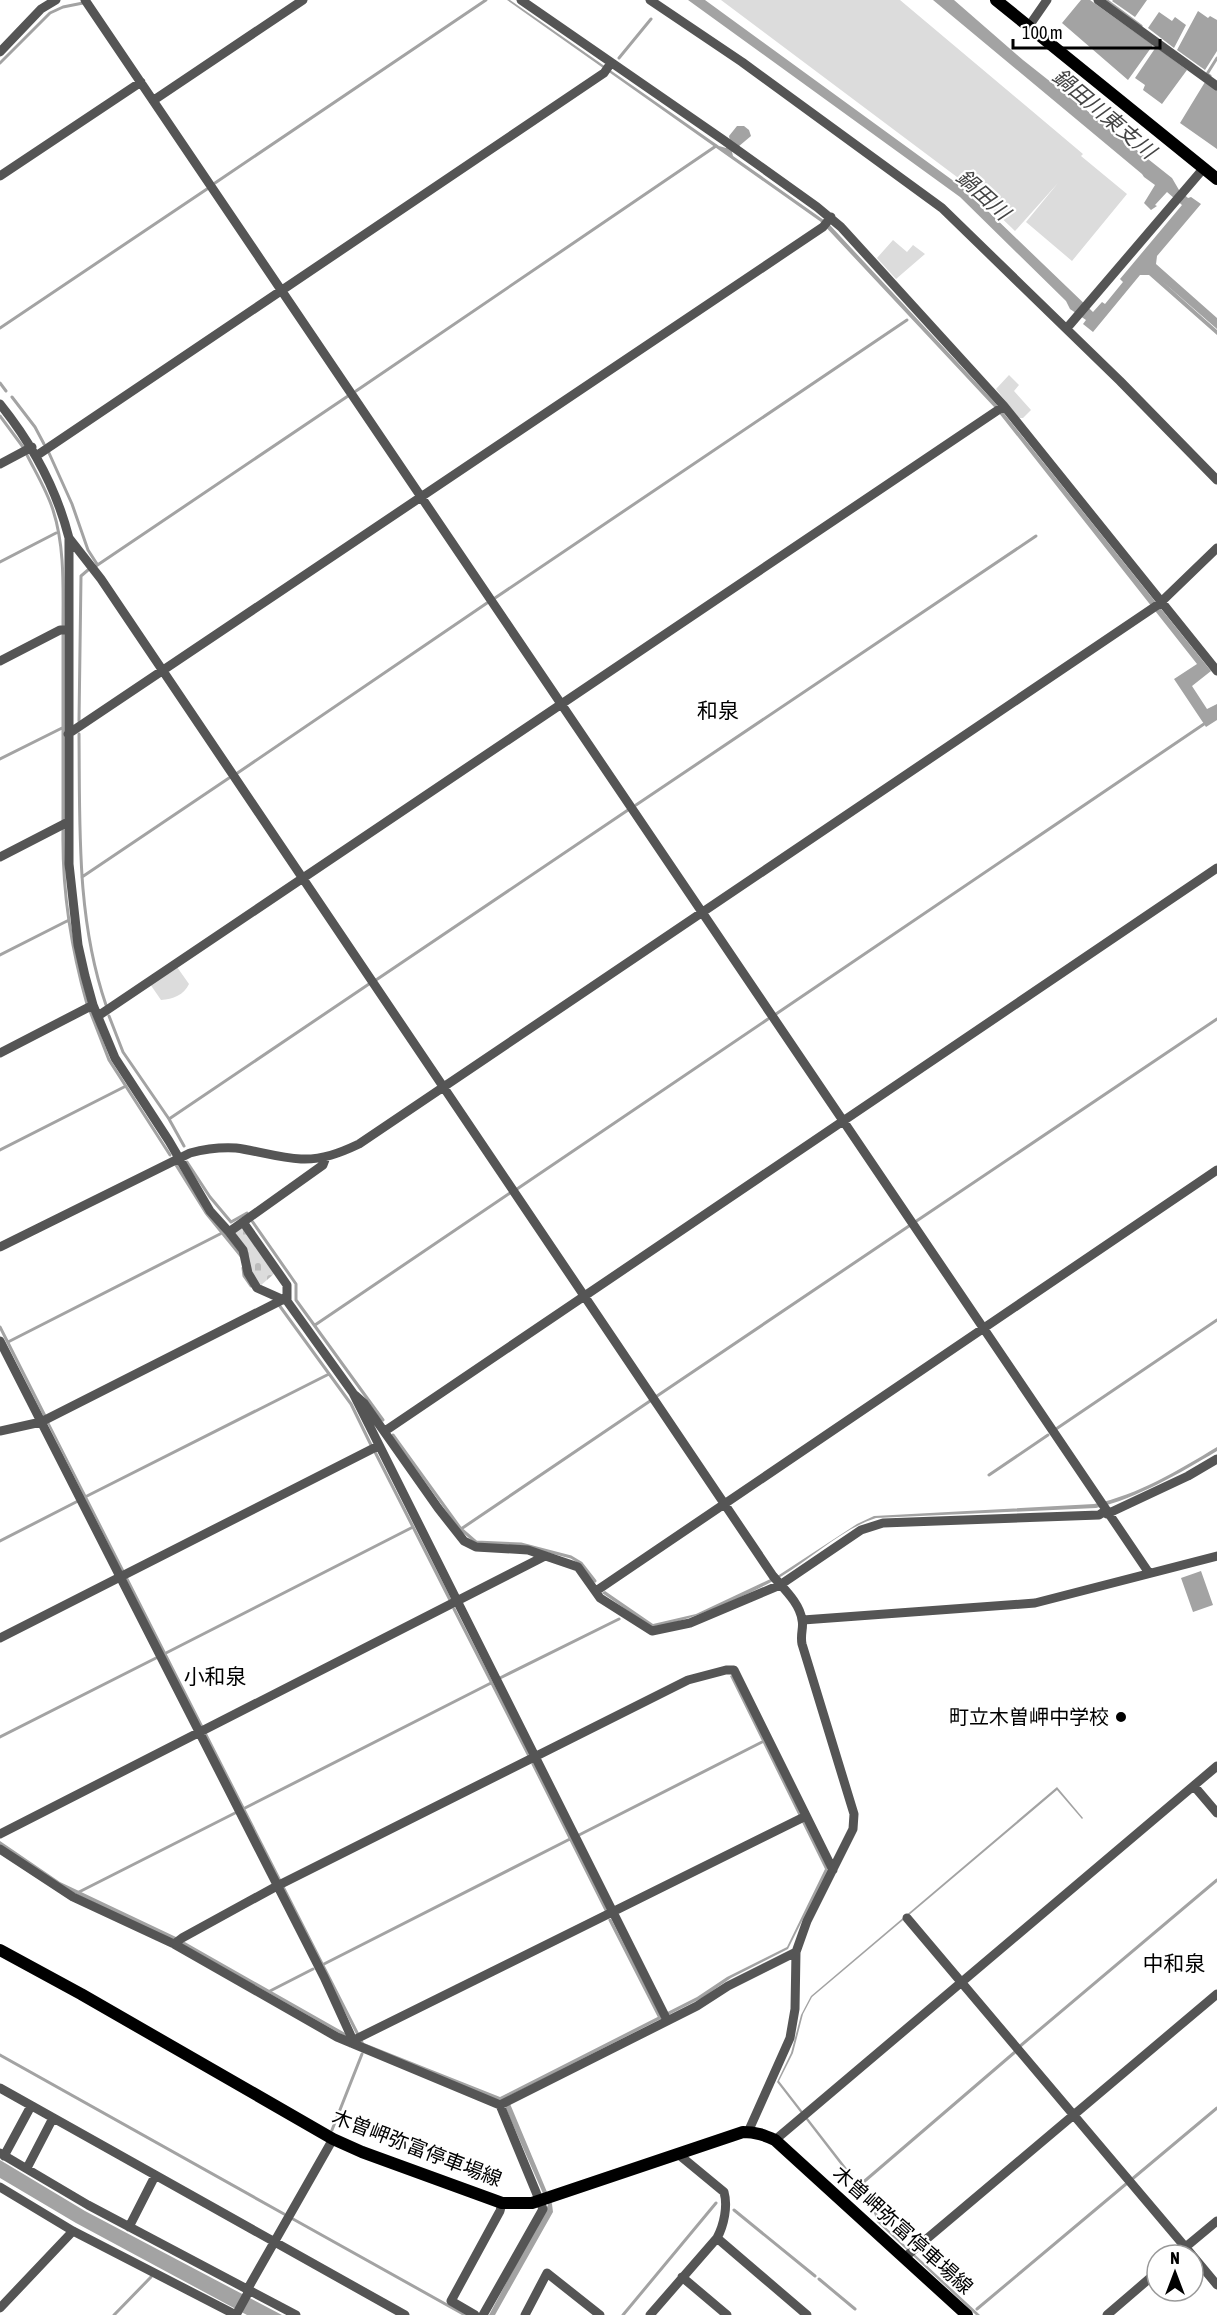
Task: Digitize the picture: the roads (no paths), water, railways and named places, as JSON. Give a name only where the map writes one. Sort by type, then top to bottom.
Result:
[{"type":"main road","points":[[996,0],[1217,179]]},
{"type":"main road","name":"木曽岬弥富停車場線","points":[[0,1950],[333,2139],[362,2152],[502,2203],[532,2203],[678,2154],[754,2132],[775,2140],[908,2255],[967,2315]]},
{"type":"street","points":[[0,52],[41,9],[56,0]]},
{"type":"street","points":[[85,0],[1149,1573]]},
{"type":"street","points":[[154,100],[303,0]]},
{"type":"street","points":[[521,0],[608,67],[728,143],[828,221],[941,334],[1158,605],[1217,671]]},
{"type":"street","points":[[650,0],[762,76],[935,202],[1067,328],[1217,480]]},
{"type":"street","points":[[1029,26],[1047,0]]},
{"type":"street","points":[[1098,0],[1217,86]]},
{"type":"street","points":[[0,464],[34,452],[282,290],[608,67]]},
{"type":"street","points":[[0,176],[141,82]]},
{"type":"street","points":[[1067,328],[1203,169]]},
{"type":"street","points":[[68,734],[828,221]]},
{"type":"street","points":[[0,404],[34,452],[61,508],[69,538],[69,864],[78,945],[93,1005],[115,1058],[169,1141],[210,1211],[243,1250],[248,1273],[257,1288],[280,1301],[353,1393],[364,1403],[464,1541],[476,1548],[517,1548],[578,1567],[600,1598],[648,1630],[661,1631],[690,1623],[777,1581],[855,1533],[883,1523],[1099,1515],[1104,1509],[1188,1476],[1217,1459]]},
{"type":"street","points":[[98,1016],[1000,408]]},
{"type":"street","points":[[69,538],[101,579],[724,1504],[777,1581],[788,1591],[803,1620],[800,1634],[802,1644],[854,1814],[852,1835],[807,1921],[796,1952],[795,2009],[790,2038],[748,2132]]},
{"type":"street","points":[[0,1247],[178,1158],[200,1151],[224,1148],[301,1159],[326,1157],[359,1144],[1158,605],[1217,548]]},
{"type":"street","points":[[0,661],[60,630],[68,630]]},
{"type":"street","points":[[0,857],[68,822]]},
{"type":"street","points":[[385,1431],[1217,868]]},
{"type":"street","points":[[0,1053],[93,1005]]},
{"type":"street","points":[[229,1232],[323,1165],[326,1157]]},
{"type":"street","points":[[596,1591],[1217,1170]]},
{"type":"street","points":[[0,1431],[41,1422],[280,1301],[287,1285],[243,1222]]},
{"type":"street","points":[[0,1341],[123,1575],[280,1885],[354,2040]]},
{"type":"street","points":[[353,1393],[665,2017]]},
{"type":"street","points":[[0,1638],[378,1446]]},
{"type":"street","points":[[803,1620],[1035,1603],[1217,1556]]},
{"type":"street","points":[[0,1834],[545,1557]]},
{"type":"street","points":[[177,1941],[280,1885],[688,1680],[726,1670],[734,1670],[803,1818],[833,1870]]},
{"type":"street","points":[[775,2140],[1217,1766]]},
{"type":"street","points":[[1194,1786],[1217,1813]]},
{"type":"street","points":[[354,2040],[803,1818]]},
{"type":"street","points":[[0,1849],[73,1897],[177,1941],[354,2040],[504,2103],[545,2199],[543,2209],[483,2315]]},
{"type":"street","points":[[907,1918],[1182,2243]]},
{"type":"street","points":[[504,2103],[665,2017],[697,2006],[738,1980],[796,1952]]},
{"type":"street","points":[[908,2255],[1217,1994]]},
{"type":"street","points":[[0,2088],[405,2315]]},
{"type":"street","points":[[31,2106],[2,2154],[129,2227],[248,2292],[296,2315]]},
{"type":"street","points":[[27,2168],[53,2118]]},
{"type":"street","points":[[0,2187],[73,2231],[236,2314],[274,2241],[333,2139]]},
{"type":"street","points":[[650,2315],[717,2238],[722,2229],[724,2192],[678,2154]]},
{"type":"street","points":[[129,2227],[155,2176]]},
{"type":"street","points":[[475,2315],[451,2301],[500,2211],[502,2203]]},
{"type":"street","points":[[1198,2243],[1217,2221]]},
{"type":"street","points":[[0,2307],[73,2231]]},
{"type":"street","points":[[717,2238],[807,2315]]},
{"type":"street","points":[[1205,2271],[1217,2285]]},
{"type":"street","points":[[525,2315],[547,2273],[600,2315]]},
{"type":"street","points":[[682,2277],[727,2315]]},
{"type":"street","points":[[1107,2315],[1145,2282]]},
{"type":"waterway","points":[[215,183],[486,0]]},
{"type":"waterway","points":[[1106,0],[1141,26]]},
{"type":"waterway","points":[[0,63],[50,13],[63,7],[83,3]]},
{"type":"waterway","points":[[619,58],[651,19]]},
{"type":"waterway","points":[[1210,76],[1207,74],[1217,58]]},
{"type":"waterway","points":[[356,391],[716,146]]},
{"type":"waterway","points":[[0,328],[207,189]]},
{"type":"waterway","points":[[495,598],[907,320]]},
{"type":"waterway","points":[[0,383],[6,391]]},
{"type":"waterway","points":[[96,566],[348,396]]},
{"type":"waterway","points":[[12,397],[35,427],[44,444]]},
{"type":"waterway","points":[[0,416],[23,447]]},
{"type":"waterway","points":[[49,453],[72,504],[88,550],[97,564]]},
{"type":"waterway","points":[[27,455],[48,496],[60,538],[63,568],[63,627]]},
{"type":"waterway","points":[[0,562],[56,533]]},
{"type":"waterway","points":[[636,805],[1036,536]]},
{"type":"waterway","points":[[79,721],[81,576],[88,570]]},
{"type":"waterway","points":[[236,774],[487,603]]},
{"type":"waterway","points":[[63,634],[63,821]]},
{"type":"waterway","points":[[776,1014],[1204,724]]},
{"type":"waterway","points":[[0,759],[62,728]]},
{"type":"waterway","points":[[79,734],[80,836],[85,905],[89,939],[106,1005]]},
{"type":"waterway","points":[[82,877],[229,778]]},
{"type":"waterway","points":[[376,980],[628,810]]},
{"type":"waterway","points":[[63,830],[64,874],[69,918],[76,961],[87,1004]]},
{"type":"waterway","points":[[0,955],[67,921]]},
{"type":"waterway","points":[[169,1119],[369,984]]},
{"type":"waterway","points":[[90,1011],[109,1060],[170,1155]]},
{"type":"waterway","points":[[109,1016],[123,1052],[169,1119],[184,1146]]},
{"type":"waterway","points":[[517,1189],[768,1019]]},
{"type":"waterway","points":[[915,1222],[1217,1019]]},
{"type":"waterway","points":[[0,1150],[126,1086]]},
{"type":"waterway","points":[[187,1162],[210,1197],[231,1222],[247,1213]]},
{"type":"waterway","points":[[176,1165],[206,1213],[241,1256]]},
{"type":"waterway","points":[[315,1325],[510,1193]]},
{"type":"waterway","points":[[252,1221],[296,1284],[296,1300],[383,1420]]},
{"type":"waterway","points":[[657,1396],[909,1226]]},
{"type":"waterway","points":[[8,1342],[220,1234]]},
{"type":"waterway","points":[[243,1268],[244,1276],[251,1286]]},
{"type":"waterway","points":[[279,1305],[351,1404],[371,1445]]},
{"type":"waterway","points":[[1056,1429],[1217,1320]]},
{"type":"waterway","points":[[0,1327],[45,1416]]},
{"type":"waterway","points":[[87,1496],[329,1374]]},
{"type":"waterway","points":[[461,1529],[650,1401]]},
{"type":"waterway","points":[[393,1435],[461,1529],[476,1542],[521,1544],[571,1557],[581,1563],[595,1581]]},
{"type":"waterway","points":[[989,1475],[1048,1435]]},
{"type":"waterway","points":[[375,1452],[450,1600]]},
{"type":"waterway","points":[[0,1541],[78,1501]]},
{"type":"waterway","points":[[166,1653],[413,1527]]},
{"type":"waterway","points":[[454,1609],[529,1756]]},
{"type":"waterway","points":[[500,1678],[619,1619]]},
{"type":"waterway","points":[[0,1737],[156,1658]]},
{"type":"waterway","points":[[245,1808],[491,1683]]},
{"type":"waterway","points":[[579,1835],[762,1742]]},
{"type":"waterway","points":[[533,1764],[607,1912]]},
{"type":"waterway","points":[[79,1892],[235,1813]]},
{"type":"waterway","points":[[324,1964],[570,1839]]},
{"type":"waterway","points":[[1019,2047],[1217,1880]]},
{"type":"waterway","points":[[610,1920],[660,2018]]},
{"type":"waterway","points":[[270,1991],[313,1969]]},
{"type":"waterway","points":[[860,2185],[1015,2052]]},
{"type":"waterway","points":[[332,2130],[362,2054]]},
{"type":"waterway","points":[[0,2055],[284,2214]]},
{"type":"waterway","points":[[1131,2180],[1217,2108]]},
{"type":"waterway","points":[[977,2309],[1126,2184]]},
{"type":"waterway","points":[[623,2315],[716,2203]]},
{"type":"waterway","points":[[734,2210],[815,2276]]},
{"type":"waterway","points":[[293,2219],[465,2315]]},
{"type":"waterway","points":[[114,2315],[151,2277]]},
{"type":"waterway","points":[[819,2279],[855,2309]]},
{"type":"place","name":"町立木曽岬中学校","points":[[1121,1717]]},
{"type":"district","name":"和泉","points":[[718,711]]},
{"type":"district","name":"小和泉","points":[[215,1677]]},
{"type":"district","name":"中和泉","points":[[1174,1964]]},
{"type":"water label","name":"鍋田川東支川","points":[[1104,114]]},
{"type":"water label","name":"鍋田川","points":[[983,195]]}]
